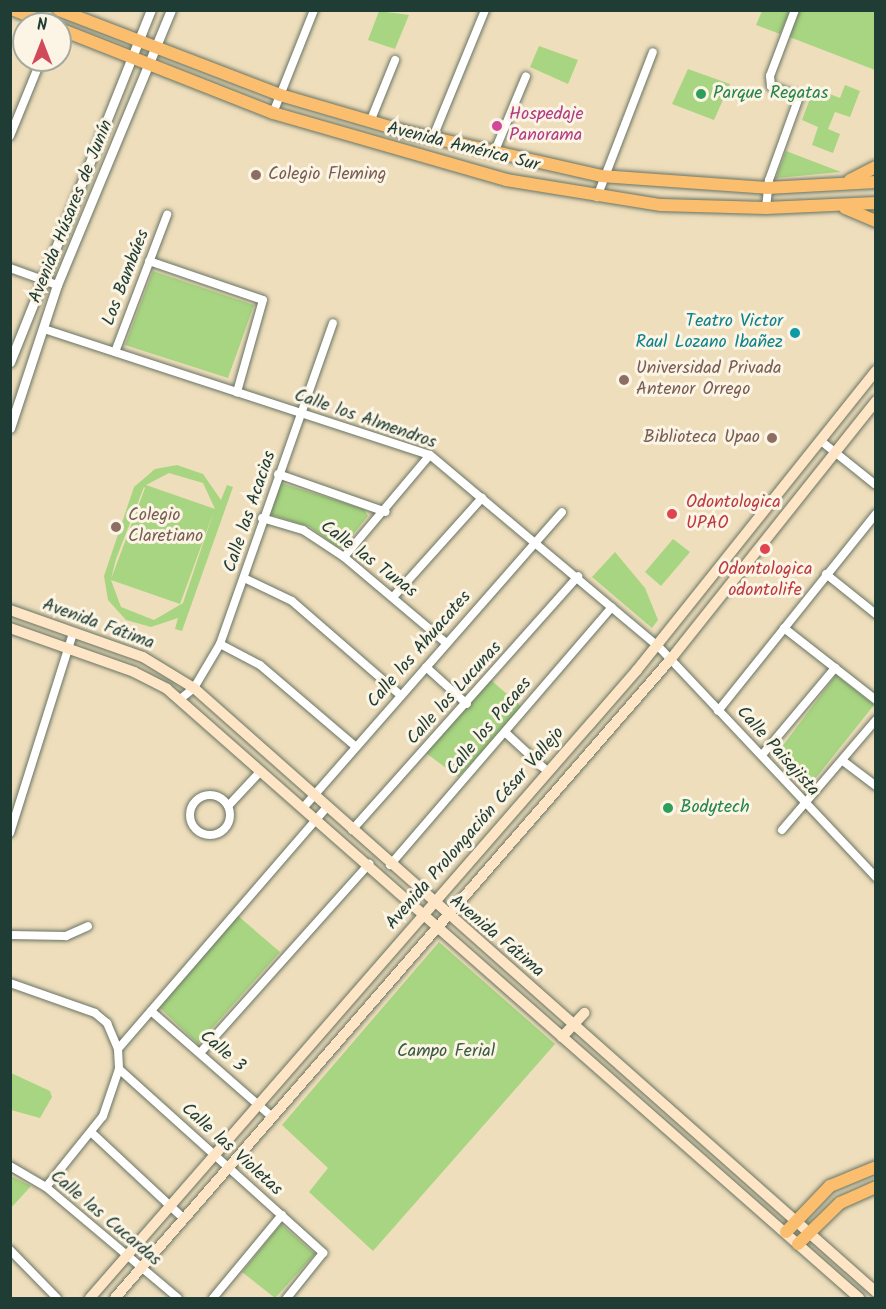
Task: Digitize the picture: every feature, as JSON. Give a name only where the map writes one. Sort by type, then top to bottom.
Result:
[{"type":"main road","name":"Avenida América Sur","points":[[59,10],[280,95],[370,122],[494,153],[601,176],[767,188],[876,182]]},
{"type":"main road","name":"Avenida América Sur","points":[[72,34],[273,113],[506,180],[597,197],[766,208],[876,203]]},
{"type":"main road","points":[[834,186],[876,167]]},
{"type":"main road","points":[[829,206],[876,221]]},
{"type":"main road","name":"Avenida Prolongación César Vallejo","points":[[90,1299],[658,646],[876,371]]},
{"type":"main road","name":"Avenida Prolongación César Vallejo","points":[[115,1299],[670,660],[876,401]]},
{"type":"main road","name":"Avenida Fátima","points":[[10,610],[143,657],[194,688],[433,905],[697,1130],[876,1292]]},
{"type":"main road","name":"Avenida Fátima","points":[[10,628],[134,672],[179,700],[258,774],[303,808],[369,864],[436,928],[685,1143],[859,1299]]},
{"type":"main road","points":[[629,707],[623,695],[637,670]]},
{"type":"main road","points":[[598,714],[609,716],[610,728]]},
{"type":"main road","points":[[468,865],[473,877],[480,877]]},
{"type":"main road","points":[[562,1037],[584,1013]]},
{"type":"main road","points":[[685,1143],[697,1130]]},
{"type":"main road","points":[[786,1232],[830,1186],[876,1167]]},
{"type":"main road","points":[[798,1244],[840,1203],[876,1187]]},
{"type":"main road","points":[[870,1299],[876,1292]]},
{"type":"street","name":"Avenida Húsares de Junín","points":[[10,362],[14,340],[42,280],[151,10]]},
{"type":"street","name":"Avenida Húsares de Junín","points":[[10,428],[57,285],[150,66],[171,10]]},
{"type":"street","points":[[273,113],[314,10]]},
{"type":"street","points":[[433,137],[485,10]]},
{"type":"street","points":[[766,208],[767,188],[799,97],[771,86],[783,38],[795,10]]},
{"type":"street","points":[[597,197],[601,176],[653,52]]},
{"type":"street","points":[[370,122],[395,60]]},
{"type":"street","points":[[10,136],[36,72]]},
{"type":"street","points":[[494,153],[526,76]]},
{"type":"street","points":[[10,108],[20,111]]},
{"type":"street","name":"Los Bambúes","points":[[115,352],[167,215]]},
{"type":"street","points":[[149,261],[263,300],[237,392]]},
{"type":"street","points":[[10,268],[57,285]]},
{"type":"street","name":"Calle las Acacias","points":[[179,700],[194,688],[220,644],[244,578],[262,518],[333,323]]},
{"type":"street","name":"Calle los Almendros","points":[[44,329],[430,455],[578,576],[658,646]]},
{"type":"street","points":[[820,441],[876,484]]},
{"type":"street","points":[[344,557],[386,512],[430,455]]},
{"type":"street","points":[[278,474],[386,512]]},
{"type":"street","points":[[394,596],[482,498]]},
{"type":"street","name":"Calle los Ahuacates","points":[[303,808],[562,512]]},
{"type":"street","points":[[718,711],[876,514]]},
{"type":"street","name":"Calle las Tunas","points":[[262,518],[303,530],[344,557],[394,596],[446,643]]},
{"type":"street","points":[[826,574],[876,614]]},
{"type":"street","name":"Calle los Lucunas","points":[[352,830],[467,704],[578,576]]},
{"type":"street","points":[[244,578],[292,601],[400,695]]},
{"type":"street","name":"Calle los Pacaes","points":[[390,865],[507,734],[612,607]]},
{"type":"street","points":[[784,628],[876,700]]},
{"type":"street","points":[[10,833],[73,633]]},
{"type":"street","points":[[220,644],[260,665],[356,747]]},
{"type":"street","name":"Calle Paisajista","points":[[658,646],[762,755],[806,807],[876,877]]},
{"type":"street","points":[[426,667],[467,704]]},
{"type":"street","points":[[762,755],[835,668]]},
{"type":"street","points":[[782,830],[806,807],[876,720]]},
{"type":"street","points":[[507,734],[547,771]]},
{"type":"street","points":[[843,760],[876,786]]},
{"type":"street","points":[[230,804],[258,774]]},
{"type":"street","points":[[207,794],[230,804],[232,817],[212,837],[189,822],[188,813],[207,794]]},
{"type":"street","points":[[118,1049],[326,808]]},
{"type":"street","points":[[200,1053],[369,864]]},
{"type":"street","points":[[10,935],[66,936],[88,926]]},
{"type":"street","points":[[10,983],[95,1013],[107,1023],[118,1049],[119,1070],[110,1101],[92,1133],[46,1187]]},
{"type":"street","name":"Calle 3","points":[[151,1011],[272,1117]]},
{"type":"street","name":"Calle las Violetas","points":[[119,1070],[323,1253],[287,1299]]},
{"type":"street","points":[[92,1133],[183,1218]]},
{"type":"street","name":"Calle las Cucardas","points":[[10,1166],[46,1187],[125,1258],[178,1299]]},
{"type":"street","points":[[213,1299],[282,1215]]},
{"type":"street","points":[[10,1250],[57,1299]]},
{"type":"green space","points":[[379,11],[409,15],[395,49],[368,40]]},
{"type":"green space","points":[[762,11],[790,11],[780,34],[756,25]]},
{"type":"green space","points":[[797,11],[875,11],[875,70],[787,36]]},
{"type":"green space","points":[[539,46],[578,60],[568,84],[530,67]]},
{"type":"green space","name":"Parque Regatas","points":[[688,69],[730,84],[714,120],[672,104]]},
{"type":"green space","points":[[845,85],[860,91],[850,117],[835,112],[828,129],[840,134],[833,153],[812,145],[818,127],[802,120],[814,88],[840,98]]},
{"type":"green space","points":[[786,151],[841,172],[776,178]]},
{"type":"green space","points":[[153,271],[254,305],[228,378],[125,345]]},
{"type":"green space","points":[[177,465],[203,474],[221,500],[227,485],[233,487],[182,631],[175,629],[178,618],[151,627],[126,620],[108,600],[104,576],[134,487],[155,469]],"holes":[[[169,473],[203,483],[215,509],[146,485]],[[144,487],[111,579],[116,559]],[[214,511],[183,603],[154,620],[121,607],[111,580],[180,604]]]},
{"type":"green space","points":[[281,483],[364,509],[368,516],[342,548],[337,547],[310,527],[269,514]]},
{"type":"green space","points":[[673,539],[690,552],[661,586],[645,572]]},
{"type":"green space","points":[[615,552],[645,588],[658,620],[652,628],[592,577]]},
{"type":"green space","points":[[836,675],[874,705],[807,789],[775,756]]},
{"type":"green space","points":[[491,680],[523,708],[458,777],[426,753]]},
{"type":"green space","points":[[237,915],[280,952],[198,1044],[157,1005]]},
{"type":"green space","name":"Campo Ferial","points":[[439,942],[555,1044],[373,1251],[309,1192],[328,1168],[282,1125]]},
{"type":"green space","points":[[11,1073],[50,1091],[52,1097],[40,1118],[11,1110]]},
{"type":"green space","points":[[11,1176],[31,1186],[11,1208]]},
{"type":"green space","points":[[281,1224],[315,1254],[275,1298],[242,1272]]},
{"type":"place","name":"Parque Regatas","points":[[701,94]]},
{"type":"place","name":"Hospedaje Panorama","points":[[497,126]]},
{"type":"place","name":"Colegio Fleming","points":[[256,175]]},
{"type":"place","name":"Teatro Victor Raul Lozano Ibañez","points":[[795,333]]},
{"type":"place","name":"Universidad Privada Antenor Orrego","points":[[624,380]]},
{"type":"place","name":"Biblioteca Upao","points":[[772,438]]},
{"type":"place","name":"Odontologica UPAO","points":[[672,514]]},
{"type":"place","name":"Colegio Claretiano","points":[[116,527]]},
{"type":"place","name":"Odontologica odontolife","points":[[765,549]]},
{"type":"place","name":"Bodytech","points":[[668,808]]}]
